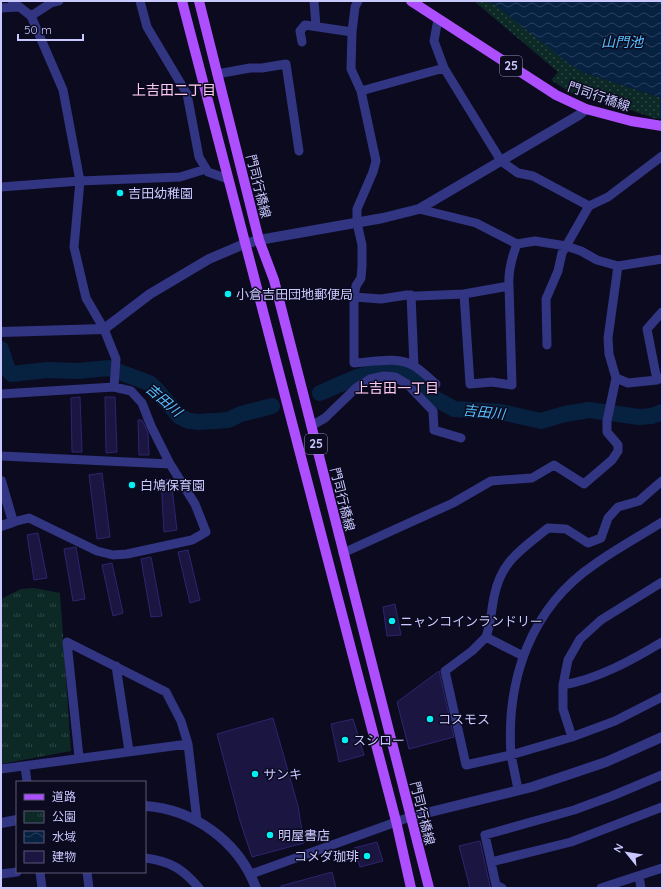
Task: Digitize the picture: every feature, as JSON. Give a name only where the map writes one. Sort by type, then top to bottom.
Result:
[{"type":"main road","name":"25","points":[[182,1],[244,244],[396,820],[411,888]]},
{"type":"main road","name":"門司行橋線","points":[[199,1],[259,240],[274,280],[429,888]]},
{"type":"main road","name":"門司行橋線","points":[[411,1],[556,95],[586,109],[631,121],[662,126]]},
{"type":"street","points":[[31,16],[59,1]]},
{"type":"street","points":[[140,1],[147,27],[187,94],[199,157],[208,172],[228,179]]},
{"type":"street","points":[[314,1],[316,26]]},
{"type":"street","points":[[358,1],[355,7],[352,32],[351,69],[361,91],[376,161],[373,172],[357,209],[357,223],[362,245],[362,266],[354,297],[354,363],[391,361],[406,362],[414,366],[436,384]]},
{"type":"street","points":[[1,8],[15,4],[31,16],[63,90],[80,181],[74,247],[86,298],[104,329],[116,359],[114,387]]},
{"type":"street","points":[[438,19],[434,41],[444,68],[500,161],[518,173],[533,176],[589,206]]},
{"type":"street","points":[[302,42],[300,31],[305,24],[352,32]]},
{"type":"street","points":[[217,74],[250,68],[262,68],[286,64],[299,151]]},
{"type":"street","points":[[361,91],[444,68]]},
{"type":"street","points":[[1,332],[104,329],[168,282],[209,259],[244,244],[357,223],[419,209],[579,115],[586,109]]},
{"type":"street","points":[[547,345],[546,298],[558,271],[566,246],[589,206],[608,197],[662,156]]},
{"type":"street","points":[[1,187],[80,181],[180,177],[206,169]]},
{"type":"street","points":[[419,209],[476,223],[517,244],[535,242],[566,246],[580,251],[597,260],[618,266],[662,259]]},
{"type":"street","points":[[464,294],[470,384],[492,382],[512,385],[509,286],[512,257],[517,244]]},
{"type":"street","points":[[343,553],[453,503],[491,481],[532,478],[554,465],[584,484],[612,460],[618,451],[618,445],[607,432],[607,421],[611,408],[616,378],[609,354],[608,338],[618,266]]},
{"type":"street","points":[[354,297],[381,299],[464,294],[509,286]]},
{"type":"street","points":[[411,296],[414,366]]},
{"type":"street","points":[[616,378],[628,383],[659,379],[647,329],[662,312]]},
{"type":"street","points":[[311,426],[325,418],[347,396],[363,383],[370,379],[395,377],[407,384],[433,410],[434,430],[461,438]]},
{"type":"street","points":[[1,394],[114,387],[131,391],[142,403],[151,426],[170,464],[195,504],[206,532],[192,540],[113,556],[97,551],[29,518],[1,526]]},
{"type":"street","points":[[1,456],[170,464]]},
{"type":"street","points":[[1,481],[13,522]]},
{"type":"street","points":[[662,481],[639,501],[618,507],[608,518],[601,538],[588,543],[566,529],[548,528],[510,560],[497,585],[491,622],[486,637],[472,651],[445,671],[466,765],[511,755],[572,737],[615,721],[662,697]]},
{"type":"street","points":[[518,789],[511,755],[510,734],[512,697],[523,656],[532,637],[556,600],[573,582],[594,564],[662,522]]},
{"type":"street","points":[[572,737],[562,709],[563,685],[568,660],[580,639],[601,620],[662,582]]},
{"type":"street","points":[[486,637],[523,656]]},
{"type":"street","points":[[80,757],[67,642],[166,692],[181,721],[188,744],[197,821]]},
{"type":"street","points":[[563,685],[576,683],[597,676],[641,655],[662,642]]},
{"type":"street","points":[[116,666],[129,751]]},
{"type":"street","points":[[251,874],[396,820],[518,789],[532,787],[606,762],[662,738]]},
{"type":"street","points":[[1,769],[80,757],[188,744]]},
{"type":"street","points":[[25,766],[27,781]]},
{"type":"street","points":[[502,888],[496,885],[486,835],[574,810],[662,775]]},
{"type":"street","points":[[146,806],[174,811],[197,821],[224,839],[251,874],[256,888]]},
{"type":"street","points":[[491,862],[571,842],[662,807]]},
{"type":"street","points":[[1,823],[16,820]]},
{"type":"street","points":[[146,858],[161,860],[186,872],[199,888]]},
{"type":"street","points":[[601,888],[662,868]]},
{"type":"street","points":[[1,874],[16,872]]},
{"type":"street","points":[[40,873],[42,888]]},
{"type":"street","points":[[87,873],[89,888]]},
{"type":"street","points":[[639,876],[641,888]]},
{"type":"green space","points":[[474,1],[486,1],[494,4],[582,72],[662,98],[662,119],[653,118],[617,105],[571,93],[551,80],[558,72]]},
{"type":"green space","points":[[34,588],[60,593],[71,751],[1,764],[1,599],[21,589]]},
{"type":"water","name":"山門池","points":[[486,1],[662,1],[662,98],[582,72],[568,63],[494,4]]},
{"type":"building","points":[[80,397],[82,452],[72,452],[71,398]]},
{"type":"building","points":[[105,397],[115,397],[117,452],[106,453]]},
{"type":"building","points":[[138,420],[142,420],[148,433],[149,455],[139,455]]},
{"type":"building","points":[[102,473],[110,537],[97,539],[89,475]]},
{"type":"building","points":[[171,479],[177,530],[164,532],[161,480]]},
{"type":"building","points":[[38,533],[47,578],[34,580],[27,535]]},
{"type":"building","points":[[76,547],[85,599],[73,601],[64,549]]},
{"type":"building","points":[[188,550],[200,600],[190,603],[178,552]]},
{"type":"building","points":[[151,557],[162,616],[151,617],[141,559]]},
{"type":"building","points":[[112,563],[123,613],[113,616],[102,565]]},
{"type":"building","name":"ニャンコインランドリー","points":[[395,604],[401,635],[387,636],[383,607]]},
{"type":"building","points":[[439,671],[454,737],[409,749],[397,702]]},
{"type":"building","points":[[273,718],[298,806],[304,843],[252,857],[240,821],[217,734]]},
{"type":"building","points":[[353,719],[364,755],[339,762],[331,724]]},
{"type":"building","points":[[480,841],[491,888],[470,888],[459,846]]},
{"type":"building","points":[[377,842],[383,861],[360,867],[354,848]]},
{"type":"building","points":[[332,872],[336,888],[281,888],[281,886]]},
{"type":"waterway","name":"吉田川","points":[[1,349],[8,370],[12,374],[47,370],[77,371],[109,368],[149,383],[179,416],[189,421],[199,422],[228,420],[241,414],[272,406]]},
{"type":"waterway","name":"吉田川","points":[[320,393],[357,377],[389,369],[404,372],[419,384],[429,395],[454,409],[501,412],[541,421],[565,414],[589,410],[639,417],[652,416],[662,412]]},
{"type":"place","name":"吉田幼稚園","points":[[120,193]]},
{"type":"place","name":"小倉吉田団地郵便局","points":[[228,294]]},
{"type":"place","name":"白鳩保育園","points":[[132,485]]},
{"type":"place","name":"ニャンコインランドリー","points":[[392,621]]},
{"type":"place","name":"コスモス","points":[[430,719]]},
{"type":"place","name":"スシロー","points":[[345,740]]},
{"type":"place","name":"サンキ","points":[[255,774]]},
{"type":"place","name":"明屋書店","points":[[270,835]]},
{"type":"place","name":"コメダ珈琲","points":[[367,856]]},
{"type":"district","name":"上吉田二丁目","points":[[174,90]]},
{"type":"district","name":"上吉田一丁目","points":[[397,388]]}]
